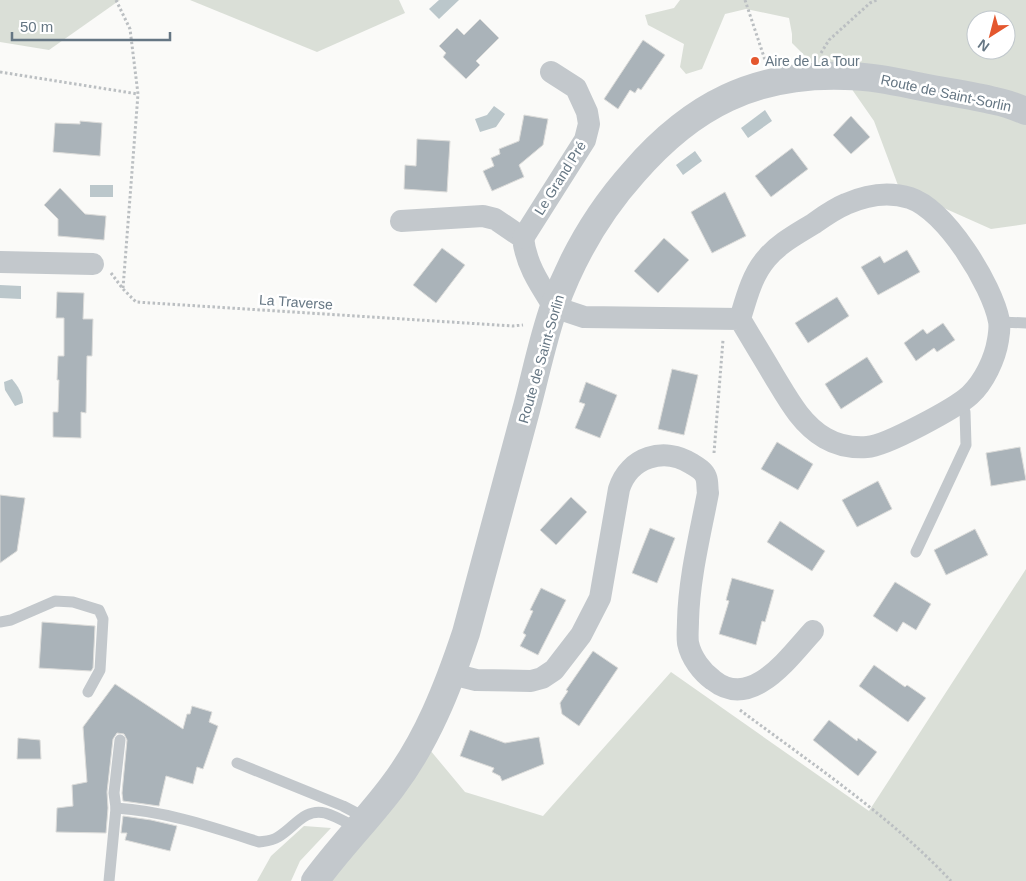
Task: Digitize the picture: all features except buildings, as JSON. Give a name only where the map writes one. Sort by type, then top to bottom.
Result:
[{"type":"street","name":"Le Grand Pré","points":[[523,238],[585,140],[589,124],[587,112],[576,88],[551,72]]},
{"type":"street","name":"Route de Saint-Sorlin","points":[[315,881],[393,786],[434,717],[452,674],[466,633],[554,307],[581,245],[599,216],[638,167],[663,141],[706,108],[739,92],[773,82],[816,76],[846,76],[884,80],[996,101],[1026,111]]},
{"type":"street","points":[[888,194],[910,198],[926,206],[945,223],[984,280],[1000,322],[998,341],[984,377],[970,395],[898,437],[868,447],[852,447],[832,441],[808,426],[796,412],[732,319],[746,299],[759,269],[774,251],[844,204],[867,196],[888,194]]},
{"type":"street","points":[[401,221],[483,216],[495,219],[523,238],[525,253],[531,268],[554,307],[584,317],[732,319]]},
{"type":"street","points":[[0,262],[93,264]]},
{"type":"street","points":[[452,674],[476,680],[531,681],[542,678],[554,670],[581,635],[600,598],[622,478],[640,461],[652,457],[669,455],[685,460],[699,468],[706,476],[708,493],[689,605],[688,643],[694,660],[704,674],[722,687],[737,690],[751,688],[768,678],[782,666],[813,631]]},
{"type":"lane","points":[[1000,322],[1026,323]]},
{"type":"lane","points":[[916,552],[966,445],[965,412],[958,403]]},
{"type":"lane","points":[[0,622],[11,620],[55,601],[73,602],[99,610],[103,619],[100,670],[88,692]]},
{"type":"lane","points":[[109,881],[116,808],[114,793],[120,740]]},
{"type":"lane","points":[[237,764],[343,806],[362,823]]},
{"type":"lane","points":[[116,808],[140,809],[198,823],[259,842],[279,837],[303,817],[313,812],[362,823]]},
{"type":"path","points":[[116,0],[130,29],[138,94],[123,289]]},
{"type":"path","points":[[745,0],[773,82]]},
{"type":"path","points":[[816,76],[821,53],[829,40],[870,3],[877,0]]},
{"type":"path","points":[[0,72],[138,94]]},
{"type":"path","name":"La Traverse","points":[[93,264],[111,273],[136,302],[348,317],[513,326]]},
{"type":"path","points":[[706,476],[714,459],[732,319]]},
{"type":"path","points":[[722,687],[728,702],[866,804],[937,866],[950,881]]},
{"type":"shaded area","points":[[0,0],[120,0],[49,50],[0,42]]},
{"type":"shaded area","points":[[190,0],[399,0],[405,13],[317,52]]},
{"type":"shaded area","points":[[439,0],[459,0],[439,19],[429,9]]},
{"type":"shaded area","points":[[680,0],[1026,0],[1026,224],[991,229],[899,188],[874,121],[835,65],[811,62],[792,43],[789,18],[746,9],[725,14],[702,69],[686,74],[680,67],[684,44],[648,25],[645,15],[674,8]]},
{"type":"shaded area","points":[[494,106],[505,114],[496,127],[480,132],[475,119],[487,115]]},
{"type":"shaded area","points":[[765,110],[772,121],[748,138],[741,128]]},
{"type":"shaded area","points":[[695,151],[702,161],[683,175],[676,165]]},
{"type":"shaded area","points":[[90,185],[113,185],[113,197],[90,197]]},
{"type":"shaded area","points":[[0,285],[21,286],[21,299],[0,298]]},
{"type":"shaded area","points":[[12,379],[20,390],[23,400],[23,403],[15,406],[5,390],[4,382]]},
{"type":"shaded area","points":[[1026,569],[1026,881],[330,881],[430,750],[465,792],[543,816],[671,672],[869,811]]},
{"type":"shaded area","points":[[304,826],[331,828],[300,861],[291,881],[257,881],[271,856]]},
{"type":"place","name":"Aire de La Tour","points":[[755,61]]}]
